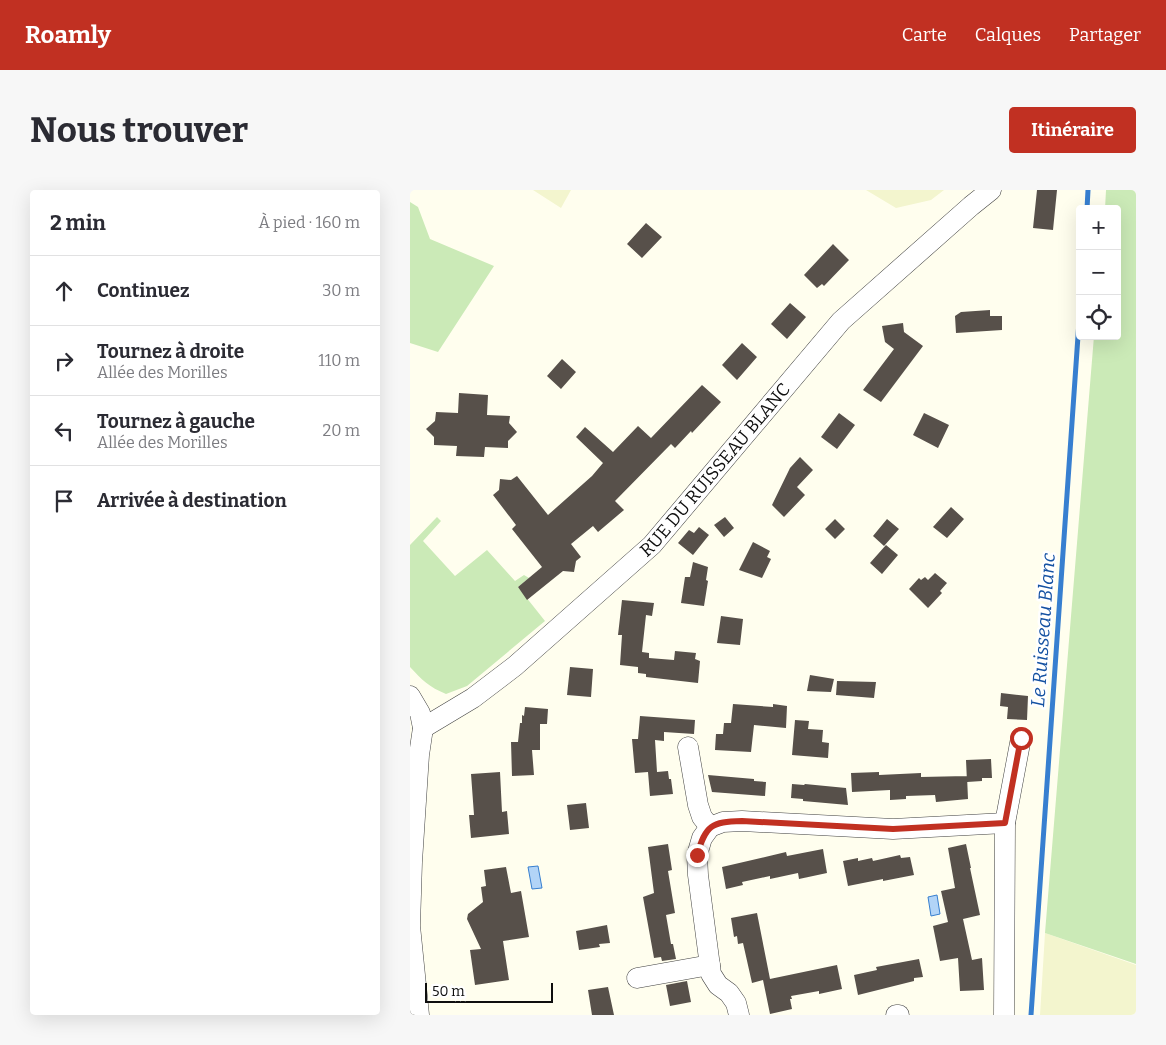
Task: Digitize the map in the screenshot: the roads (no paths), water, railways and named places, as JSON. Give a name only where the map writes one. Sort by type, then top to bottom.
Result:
[{"type":"street","name":"RUE DU RUISSEAU BLANC","points":[[423,728],[473,698],[515,666],[652,545],[841,321],[991,190]]},
{"type":"street","points":[[410,696],[420,713],[423,728],[414,755],[410,926],[419,1015]]},
{"type":"street","points":[[989,1015],[1004,1015],[1005,823],[1021,738]]},
{"type":"street","points":[[688,747],[698,805],[702,817],[710,827]]},
{"type":"street","points":[[739,1015],[736,1003],[729,993],[718,985],[711,974],[697,855],[702,838],[710,827],[722,822],[742,821],[893,829],[1005,823]]},
{"type":"street","points":[[637,978],[710,965]]},
{"type":"water","points":[[538,866],[542,888],[532,889],[528,867]]},
{"type":"water","points":[[937,895],[940,914],[931,916],[928,897]]},
{"type":"waterway","name":"Le Ruisseau Blanc","points":[[1087,205],[1088,190]]},
{"type":"waterway","name":"Le Ruisseau Blanc","points":[[1031,1015],[1078,340]]}]
